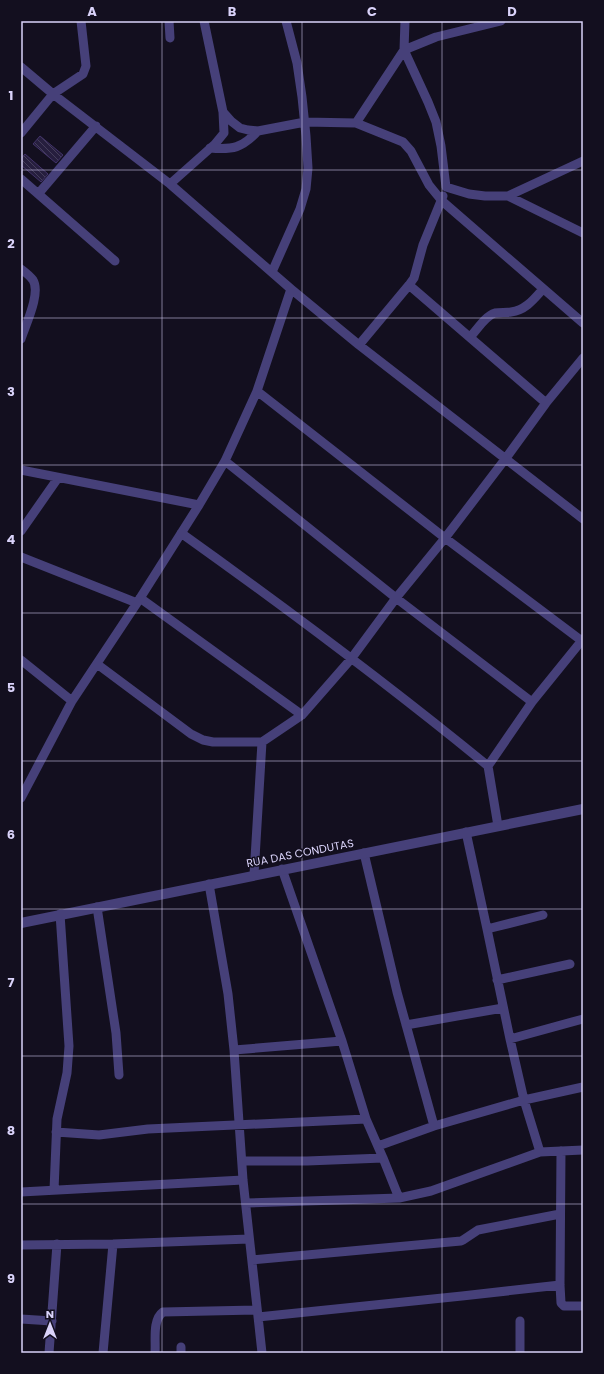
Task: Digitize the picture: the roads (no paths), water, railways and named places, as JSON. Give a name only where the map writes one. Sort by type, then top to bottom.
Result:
[{"type":"street","points":[[21,133],[54,94],[83,74],[86,66],[81,21]]},
{"type":"street","points":[[169,21],[170,38]]},
{"type":"street","points":[[170,184],[221,138],[224,133],[223,112],[204,21]]},
{"type":"street","points":[[272,272],[300,209],[306,189],[308,168],[305,122],[297,63],[286,21]]},
{"type":"street","points":[[359,345],[414,278],[423,245],[442,201],[446,187],[441,146],[436,122],[404,50],[405,21]]},
{"type":"street","points":[[356,123],[404,50],[436,37],[501,21]]},
{"type":"street","points":[[21,67],[170,184],[291,289],[359,345],[582,517]]},
{"type":"street","points":[[223,112],[240,128],[258,131],[305,122],[356,123],[403,142],[411,151],[429,185],[442,201],[583,323]]},
{"type":"street","points":[[39,193],[96,126]]},
{"type":"street","points":[[210,148],[226,150],[234,149],[250,140],[258,131]]},
{"type":"street","points":[[446,187],[469,194],[484,196],[508,196],[583,161]]},
{"type":"street","points":[[21,179],[39,193],[115,261]]},
{"type":"street","points":[[508,196],[583,233]]},
{"type":"street","points":[[21,269],[32,279],[36,286],[35,298],[21,339]]},
{"type":"street","points":[[409,285],[546,403]]},
{"type":"street","points":[[21,798],[72,701],[182,533],[225,461],[257,391],[291,289]]},
{"type":"street","points":[[470,337],[488,318],[495,313],[512,312],[524,308],[532,302],[543,289]]},
{"type":"street","points":[[97,664],[191,734],[203,740],[213,742],[262,742],[302,715],[351,659],[396,598],[446,538],[546,403],[583,358]]},
{"type":"street","points":[[257,391],[446,538],[582,640],[532,702],[488,766]]},
{"type":"street","points":[[225,461],[396,598],[532,702]]},
{"type":"street","points":[[21,470],[199,505]]},
{"type":"street","points":[[21,531],[58,478]]},
{"type":"street","points":[[182,533],[257,587],[488,766],[498,826]]},
{"type":"street","points":[[21,557],[138,601],[302,715]]},
{"type":"street","points":[[21,660],[72,701]]},
{"type":"street","points":[[254,875],[262,742]]},
{"type":"street","name":"RUA DAS CONDUTAS","points":[[21,923],[583,809]]},
{"type":"street","points":[[466,832],[488,929],[502,1008],[524,1100],[540,1152]]},
{"type":"street","points":[[364,853],[406,1025],[434,1126]]},
{"type":"street","points":[[282,869],[342,1041],[366,1118],[399,1198]]},
{"type":"street","points":[[209,884],[228,994],[234,1050],[243,1180],[262,1353]]},
{"type":"street","points":[[97,907],[116,1033],[119,1075]]},
{"type":"street","points":[[54,1190],[57,1119],[67,1073],[69,1046],[60,914]]},
{"type":"street","points":[[488,929],[543,915]]},
{"type":"street","points":[[497,980],[570,964]]},
{"type":"street","points":[[406,1025],[502,1008]]},
{"type":"street","points":[[510,1039],[583,1019]]},
{"type":"street","points":[[234,1050],[342,1041]]},
{"type":"street","points":[[378,1146],[434,1126],[524,1100],[583,1087]]},
{"type":"street","points":[[56,1132],[99,1134],[148,1129],[366,1118]]},
{"type":"street","points":[[246,1203],[399,1198],[431,1191],[540,1152],[583,1150]]},
{"type":"street","points":[[561,1151],[561,1303],[564,1306],[583,1306]]},
{"type":"street","points":[[242,1161],[307,1161],[383,1158]]},
{"type":"street","points":[[21,1192],[243,1180]]},
{"type":"street","points":[[252,1260],[464,1240],[478,1230],[560,1214]]},
{"type":"street","points":[[21,1245],[113,1244],[249,1239]]},
{"type":"street","points":[[49,1353],[57,1244]]},
{"type":"street","points":[[103,1353],[113,1244]]},
{"type":"street","points":[[155,1353],[156,1321],[158,1316],[163,1312],[258,1313],[462,1296],[560,1285]]},
{"type":"street","points":[[21,1319],[52,1321]]},
{"type":"street","points":[[520,1321],[520,1353]]}]
